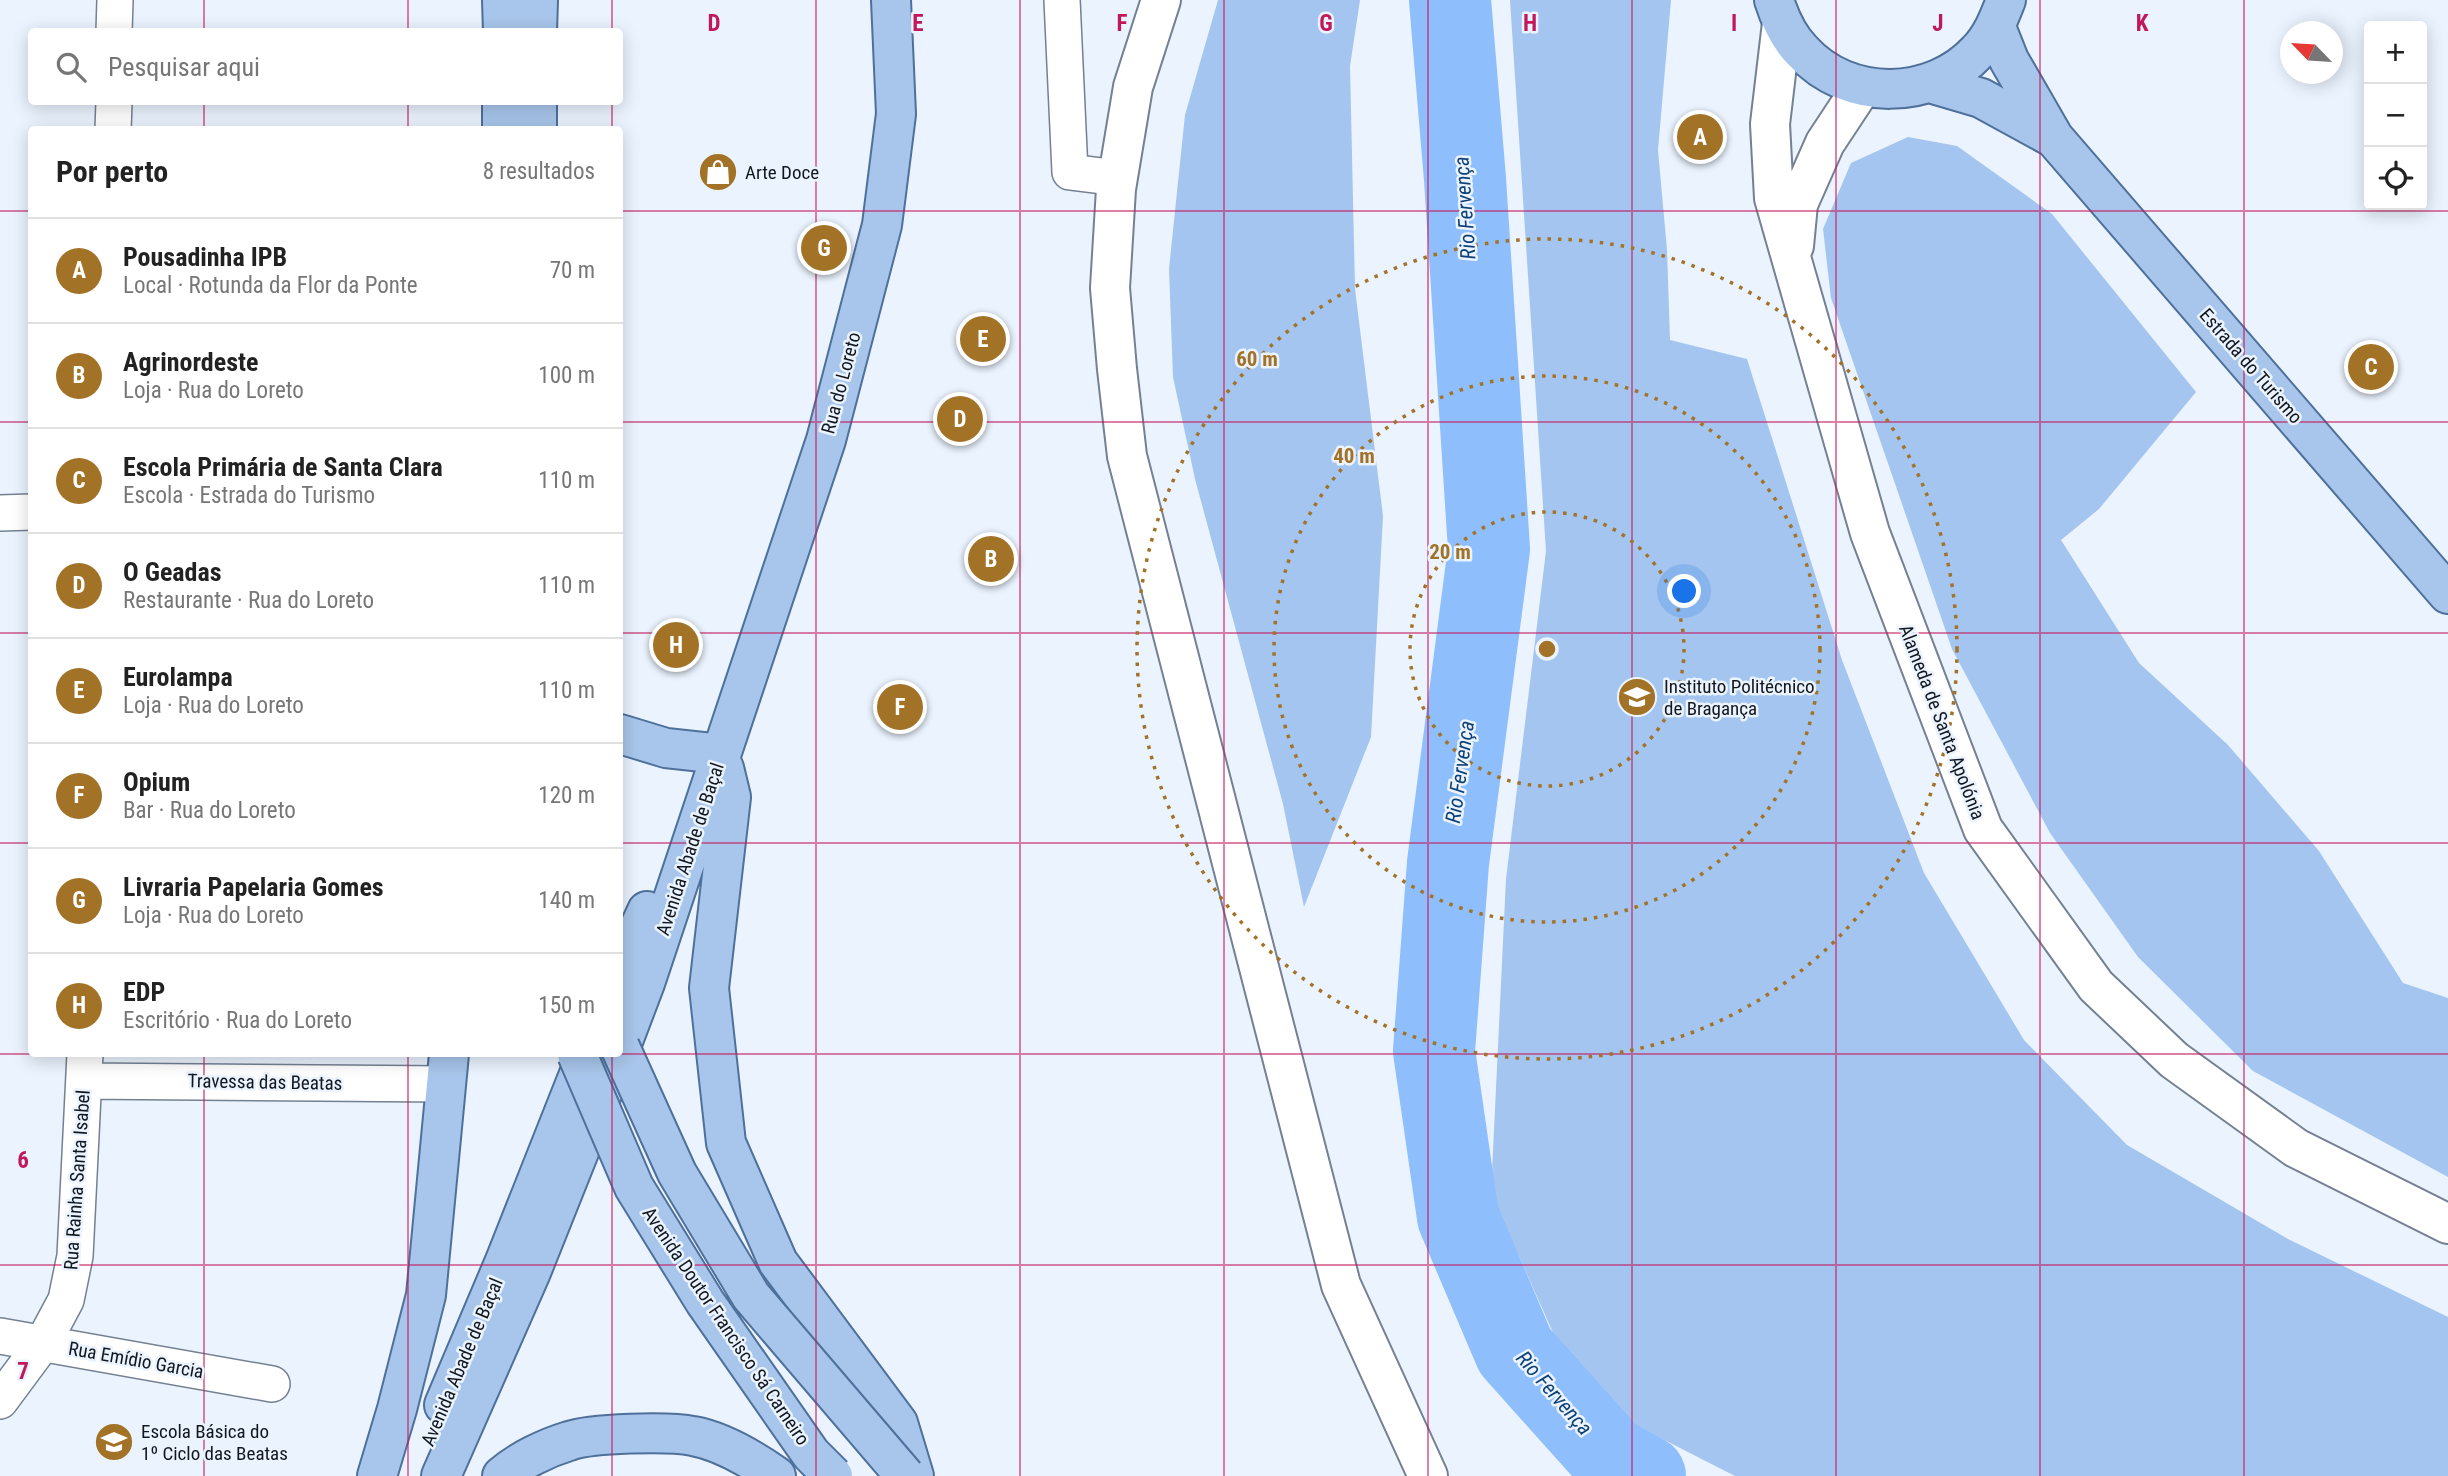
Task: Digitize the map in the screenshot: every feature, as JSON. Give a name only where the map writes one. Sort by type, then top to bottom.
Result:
[{"type":"main road","points":[[502,0],[503,28]]},
{"type":"main road","points":[[537,28],[538,0]]},
{"type":"main road","name":"Rua do Loreto","points":[[721,754],[825,440],[882,225],[896,114],[891,0]]},
{"type":"main road","points":[[1778,11],[1802,52],[1830,74],[1862,87],[1897,90],[1930,83],[1957,70],[1979,51],[2001,13]]},
{"type":"main road","name":"Estrada do Turismo","points":[[2001,13],[2009,60],[2054,138],[2448,594]]},
{"type":"main road","name":"Estrada do Turismo","points":[[1930,83],[1981,98],[2054,138]]},
{"type":"main road","points":[[502,105],[502,126]]},
{"type":"main road","points":[[537,105],[537,126]]},
{"type":"main road","points":[[623,735],[666,748],[721,754],[731,797],[709,988],[726,1143],[778,1262],[898,1423],[914,1476]]},
{"type":"main road","name":"Avenida Abade de Baçal","points":[[623,964],[721,754]]},
{"type":"main road","name":"Avenida Abade de Baçal","points":[[623,1040],[645,983],[721,754]]},
{"type":"main road","name":"Avenida Doutor Francisco Sá Carneiro","points":[[623,1055],[677,1173],[751,1296],[905,1476]]},
{"type":"main road","name":"Avenida Doutor Francisco Sá Carneiro","points":[[578,1057],[634,1187],[705,1302],[811,1454],[833,1476]]},
{"type":"main road","name":"Avenida Abade de Baçal","points":[[414,1476],[505,1261],[586,1057]]},
{"type":"main road","name":"Avenida Abade de Baçal","points":[[441,1476],[531,1272],[617,1057]]},
{"type":"main road","points":[[377,1476],[426,1295],[448,1069]]},
{"type":"main road","points":[[502,1476],[512,1467],[571,1440],[631,1434],[694,1436],[748,1457],[776,1476]]},
{"type":"street","points":[[114,28],[115,0]]},
{"type":"street","points":[[1062,0],[1070,172],[1118,178]]},
{"type":"street","points":[[1161,0],[1133,87],[1118,178],[1110,288],[1128,456],[1341,1285],[1428,1476]]},
{"type":"street","name":"Alameda de Santa Apolónia","points":[[1778,11],[1770,124],[1774,198],[1870,533],[1983,830],[2096,986],[2174,1060],[2296,1148],[2448,1224]]},
{"type":"street","points":[[1792,262],[1798,204],[1825,143],[1862,87]]},
{"type":"street","points":[[113,126],[114,105]]},
{"type":"street","points":[[0,513],[28,512]]},
{"type":"street","name":"Travessa das Beatas","points":[[84,1067],[448,1069]]},
{"type":"street","name":"Rua Rainha Santa Isabel","points":[[0,1401],[43,1343],[66,1300],[75,1256],[84,1067]]},
{"type":"street","name":"Rua Emídio Garcia","points":[[0,1336],[272,1384]]},
{"type":"shaded area","points":[[1218,0],[1360,0],[1350,66],[1355,289],[1383,516],[1371,737],[1304,907],[1283,804],[1195,479],[1173,377],[1169,269],[1185,115]]},
{"type":"shaded area","name":"Instituto Politécnico de Bragança","points":[[1510,0],[1671,0],[1658,150],[1667,250],[1670,340],[1747,359],[1842,660],[1924,873],[2024,1040],[2127,1145],[2288,1239],[2448,1317],[2448,1476],[1735,1476],[1582,1398],[1491,1193],[1506,879],[1546,551]]},
{"type":"shaded area","points":[[1908,137],[1957,146],[2052,214],[2196,392],[2099,509],[2061,540],[2139,663],[2228,745],[2319,851],[2403,983],[2448,998],[2448,1177],[2253,1071],[2138,957],[2050,833],[1952,649],[1831,298],[1823,229],[1851,163]]},
{"type":"waterway","name":"Rio Fervença","points":[[1450,0],[1465,179],[1489,549],[1448,863],[1434,1051],[1458,1217],[1515,1351],[1610,1457],[1645,1476]]},
{"type":"place","name":"Pousadinha IPB","points":[[1700,137]]},
{"type":"place","name":"Arte Doce","points":[[718,172]]},
{"type":"place","name":"Livraria Papelaria Gomes","points":[[824,248]]},
{"type":"place","name":"Eurolampa","points":[[983,339]]},
{"type":"place","name":"Escola Primária de Santa Clara","points":[[2371,367]]},
{"type":"place","name":"O Geadas","points":[[960,419]]},
{"type":"place","name":"Agrinordeste","points":[[991,559]]},
{"type":"place","name":"EDP","points":[[676,645]]},
{"type":"place","name":"Instituto Politécnico de Bragança","points":[[1637,697]]},
{"type":"place","name":"Opium","points":[[900,707]]},
{"type":"place","name":"Escola Básica do 1º Ciclo das Beatas","points":[[114,1442]]}]
